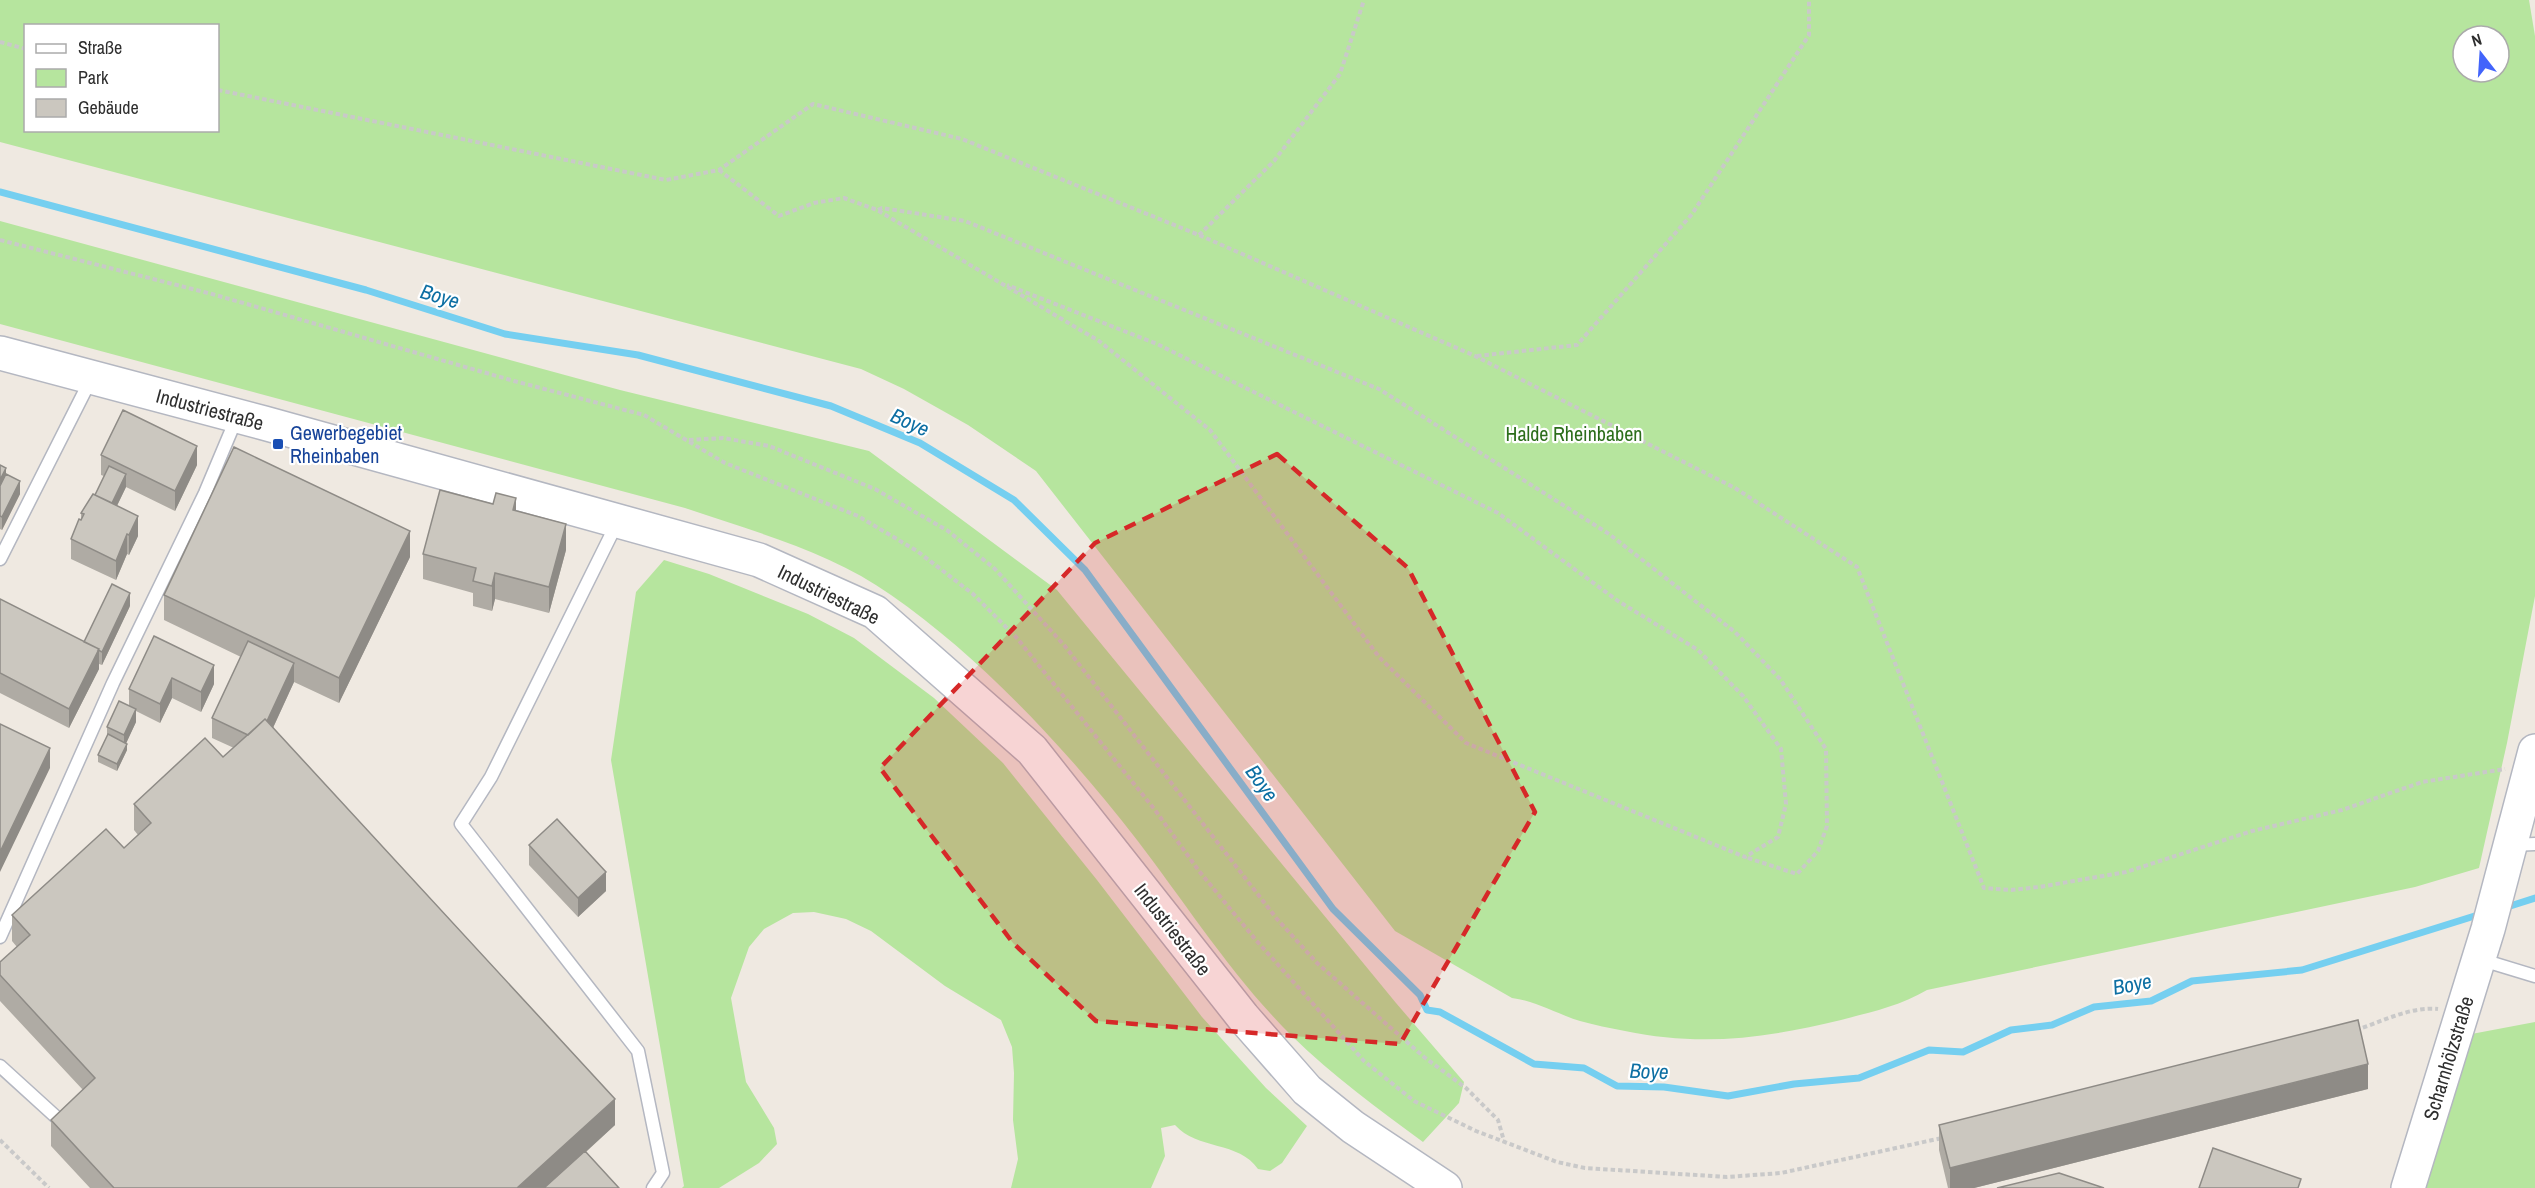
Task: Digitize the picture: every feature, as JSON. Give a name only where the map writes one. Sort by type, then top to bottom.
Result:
[{"type":"street","name":"Industriestraße","points":[[0,353],[759,560],[875,612],[1032,750],[1243,1017],[1307,1090],[1353,1127],[1445,1188]]},
{"type":"street","name":"Scharnhölzstraße","points":[[2408,1188],[2498,896],[2523,844],[2534,758]]},
{"type":"lane","points":[[0,559],[92,378]]},
{"type":"lane","points":[[0,937],[113,683],[205,493],[237,416]]},
{"type":"lane","points":[[617,521],[491,777],[461,824],[638,1051],[663,1173],[653,1188]]},
{"type":"lane","points":[[2479,959],[2535,976]]},
{"type":"lane","points":[[0,1066],[69,1128]]},
{"type":"path","points":[[1199,235],[1274,161],[1340,74],[1364,0]]},
{"type":"path","points":[[1475,356],[1577,345],[1692,214],[1809,35],[1809,0]]},
{"type":"path","points":[[0,42],[24,48]]},
{"type":"path","points":[[219,90],[666,180],[719,170],[813,104],[962,139],[1199,235],[1475,356],[1734,488],[1857,567],[1984,888],[2011,890],[2038,887],[2126,872],[2252,831],[2342,810],[2422,782],[2534,758]]},
{"type":"path","points":[[719,170],[779,216],[814,203],[844,198],[877,210],[944,252],[1007,285],[1099,341],[1210,430],[1379,657],[1466,743],[1745,857],[1797,874],[1818,851],[1827,826],[1826,748],[1780,679],[1735,633],[1609,534],[1379,389],[965,221],[882,208],[877,210]]},
{"type":"path","points":[[0,240],[212,294],[514,381],[644,415],[725,463],[858,516],[917,551],[973,594],[1016,637],[1155,810],[1198,871],[1255,939],[1364,1061],[1414,1101],[1476,1131],[1557,1162],[1585,1168],[1727,1177],[1781,1173],[1953,1135]]},
{"type":"path","points":[[1007,285],[1157,344],[1497,513],[1618,601],[1698,650],[1743,696],[1781,749],[1786,804],[1778,837],[1745,857]]},
{"type":"path","points":[[689,440],[723,438],[769,446],[875,489],[948,531],[995,569],[1064,645],[1285,928],[1317,963],[1383,1023],[1424,1058],[1466,1088],[1498,1120],[1504,1142]]},
{"type":"path","points":[[2346,1033],[2408,1012],[2429,1008],[2462,1012]]},
{"type":"path","points":[[0,1140],[49,1188]]},
{"type":"highlighted area","points":[[1277,454],[1408,568],[1535,812],[1400,1044],[1096,1021],[1013,943],[880,768],[1095,543]]},
{"type":"green space","name":"Halde Rheinbaben","points":[[0,0],[2529,0],[2535,36],[2535,596],[2507,743],[2479,868],[2415,887],[1927,990],[1874,1011],[1786,1032],[1734,1038],[1681,1039],[1653,1036],[1580,1021],[1530,1002],[1512,998],[1395,931],[1036,471],[968,425],[904,389],[861,369],[0,142]]},
{"type":"green space","points":[[0,221],[620,390],[869,451],[1057,590],[1396,1003],[1464,1082],[1459,1103],[1423,1142],[1323,1064],[1292,1036],[1250,990],[1111,807],[1023,708],[959,648],[925,620],[868,580],[792,544],[685,508],[0,324]]},
{"type":"green space","points":[[664,560],[709,574],[808,614],[854,638],[934,698],[1003,763],[1097,880],[1202,1017],[1266,1088],[1307,1126],[1282,1163],[1270,1171],[1258,1169],[1240,1154],[1206,1143],[1184,1133],[1175,1125],[1161,1128],[1165,1156],[1151,1188],[1011,1188],[1018,1159],[1013,1120],[1014,1073],[1012,1047],[1001,1020],[945,986],[871,931],[846,919],[814,912],[793,913],[764,929],[749,947],[731,998],[746,1082],[774,1128],[777,1144],[759,1163],[719,1188],[682,1188],[684,1186],[611,760],[636,592]]},
{"type":"green space","points":[[2535,1022],[2535,1188],[2413,1188],[2461,1036]]},
{"type":"building","points":[[123,410],[197,446],[175,491],[101,455]]},
{"type":"building","points":[[234,447],[410,531],[339,678],[164,595]]},
{"type":"building","points":[[0,465],[6,468],[0,480]]},
{"type":"building","points":[[109,466],[126,474],[112,503],[95,495]]},
{"type":"building","points":[[6,474],[20,481],[2,517],[0,516],[0,486]]},
{"type":"building","points":[[440,490],[493,504],[496,493],[516,498],[513,510],[566,524],[549,587],[495,573],[492,586],[473,581],[476,568],[423,554]]},
{"type":"building","points":[[93,494],[138,516],[129,535],[127,534],[116,561],[71,539],[79,519],[81,520],[84,514],[81,513]]},
{"type":"building","points":[[112,584],[130,593],[102,652],[84,642]]},
{"type":"building","points":[[0,599],[99,649],[69,709],[0,673]]},
{"type":"building","points":[[154,636],[214,665],[201,692],[172,678],[160,704],[129,689]]},
{"type":"building","points":[[248,641],[294,663],[267,721],[265,719],[248,735],[212,718]]},
{"type":"building","points":[[119,701],[136,709],[124,735],[107,727]]},
{"type":"building","points":[[265,719],[615,1099],[517,1188],[114,1188],[51,1120],[95,1078],[0,975],[0,962],[30,935],[12,915],[106,829],[124,848],[151,823],[134,804],[205,738],[223,757]]},
{"type":"building","points":[[0,724],[50,748],[0,852]]},
{"type":"building","points":[[108,734],[127,744],[117,764],[98,755]]},
{"type":"building","points":[[557,819],[606,872],[578,898],[529,845]]},
{"type":"building","points":[[2358,1020],[2368,1064],[1950,1168],[1939,1125]]},
{"type":"building","points":[[2213,1148],[2301,1179],[2298,1188],[2199,1188]]},
{"type":"building","points":[[585,1151],[619,1188],[544,1188]]},
{"type":"building","points":[[2059,1173],[2104,1188],[1997,1188]]},
{"type":"waterway","name":"Boye","points":[[0,192],[366,290],[505,334],[638,355],[831,406],[920,443],[1014,500],[1085,570],[1333,909],[1420,995],[1427,1010],[1440,1012],[1534,1064],[1584,1068],[1617,1086],[1664,1087],[1728,1096],[1794,1084],[1859,1078],[1929,1050],[1963,1052],[2011,1030],[2052,1025],[2094,1007],[2151,1001],[2192,981],[2302,970],[2481,914]]},
{"type":"waterway","name":"Boye","points":[[2504,908],[2535,898]]},
{"type":"place","name":"Gewerbegebiet Rheinbaben","points":[[278,444]]}]
